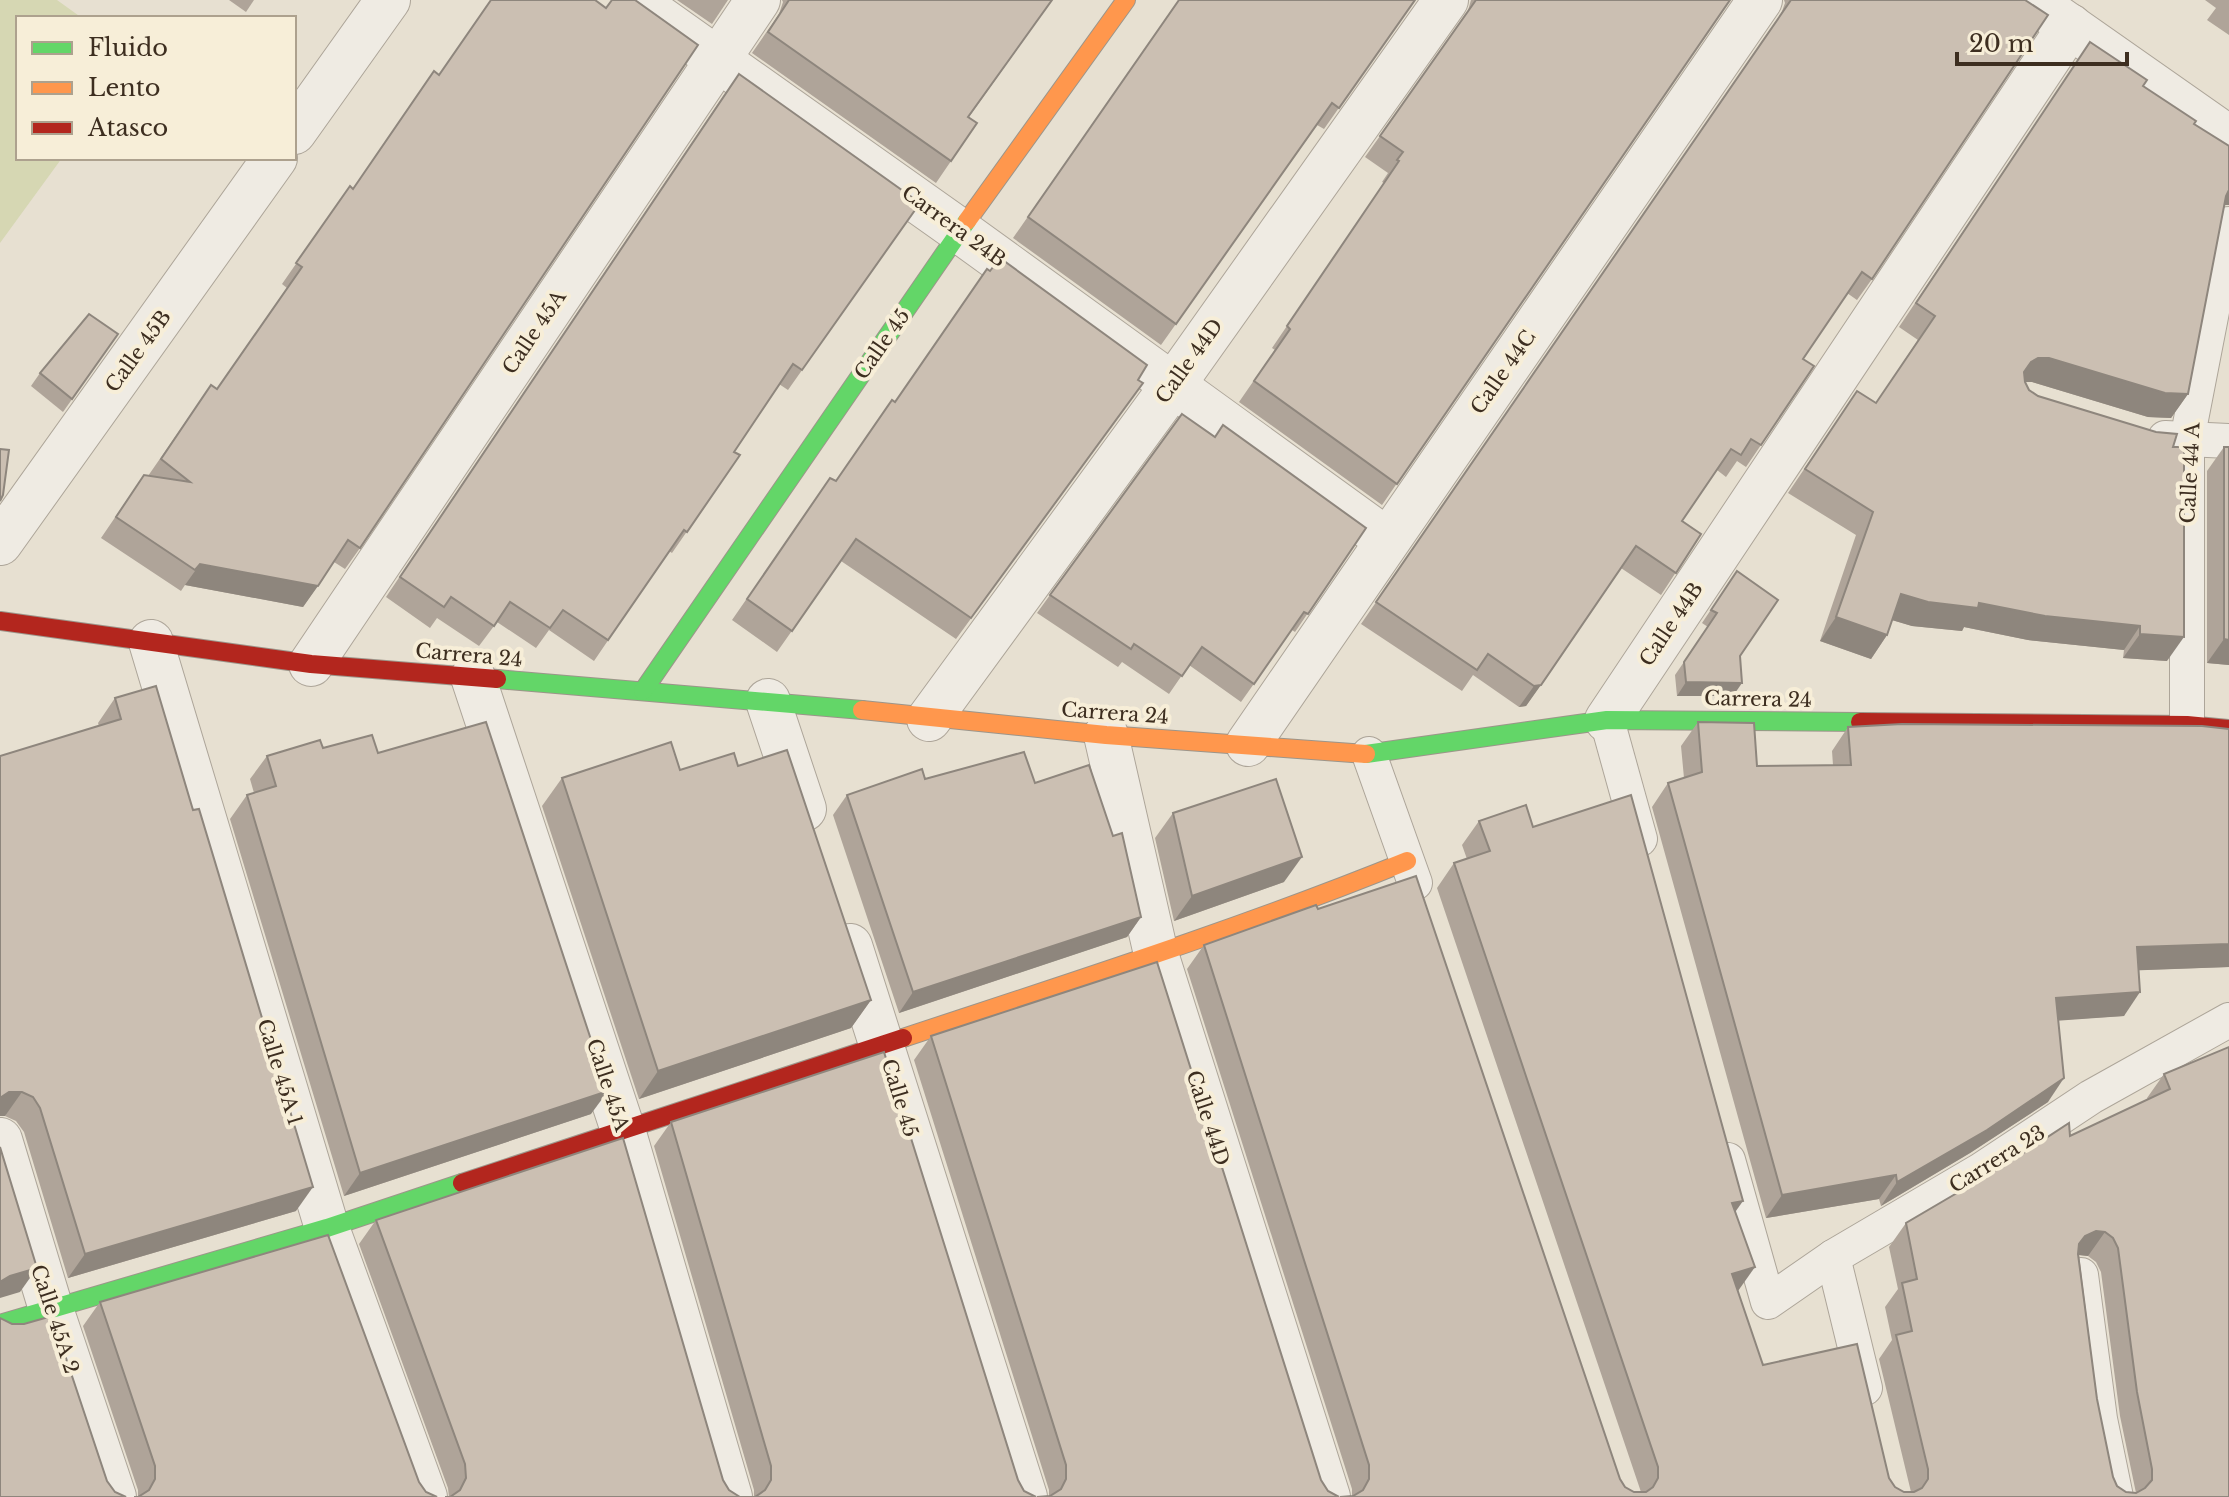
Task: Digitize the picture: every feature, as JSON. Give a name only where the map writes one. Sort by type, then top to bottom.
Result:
[{"type":"street","points":[[296,129],[388,0]]},
{"type":"street","name":"Carrera 24B","points":[[634,0],[1387,540]]},
{"type":"street","name":"Calle 45A","points":[[311,664],[758,0]]},
{"type":"street","name":"Calle 45","points":[[643,691],[960,231],[1126,0]]},
{"type":"street","name":"Calle 44D","points":[[929,719],[1173,385],[1446,0]]},
{"type":"street","name":"Calle 44C","points":[[1248,744],[1760,0]]},
{"type":"street","points":[[2032,0],[2229,138]]},
{"type":"street","name":"Calle 44B","points":[[1607,720],[2070,26]]},
{"type":"street","name":"Calle 45B","points":[[0,543],[274,160]]},
{"type":"street","name":"Carrera 24","points":[[0,621],[311,664],[768,701],[1106,735],[1369,754],[1607,720],[2187,725],[2229,729]]},
{"type":"street","name":"Calle 45A 1","points":[[151,642],[327,1228],[425,1497]]},
{"type":"street","name":"Calle 45A","points":[[473,677],[623,1130],[730,1497]]},
{"type":"street","points":[[768,701],[818,850]]},
{"type":"street","name":"Calle 44D","points":[[1106,735],[1156,954],[1328,1497]]},
{"type":"street","points":[[0,1324],[327,1228],[1156,954],[1333,891],[1407,861]]},
{"type":"street","name":"Calle 45","points":[[838,910],[1025,1497]]},
{"type":"street","name":"Calle 45A 2","points":[[0,1140],[51,1309],[114,1497]]},
{"type":"lane","name":"Calle 44 A","points":[[2187,725],[2187,440],[2229,224]]},
{"type":"lane","points":[[2131,433],[2145,437],[2229,441]]},
{"type":"lane","points":[[1607,720],[1649,873]]},
{"type":"lane","points":[[1369,754],[1423,906]]},
{"type":"lane","name":"Carrera 23","points":[[1721,1133],[1768,1302],[1833,1257],[1981,1170],[2091,1097],[2229,1020]]},
{"type":"lane","points":[[1833,1257],[1874,1422]]},
{"type":"lane","points":[[2081,1275],[2100,1419],[2116,1497]]},
{"type":"green space","points":[[0,0],[57,0],[79,16],[16,16],[16,160],[61,160],[0,243]]},
{"type":"building","points":[[491,0],[595,0],[606,8],[612,0],[635,0],[698,45],[360,548],[348,540],[318,586],[200,564],[195,570],[116,517],[144,475],[190,482],[161,459],[211,385],[217,389],[302,267],[296,263],[350,186],[353,189],[434,71],[439,75]]},
{"type":"building","points":[[789,0],[1052,0],[968,117],[977,123],[951,161],[768,32]]},
{"type":"building","points":[[1179,0],[1415,0],[1339,108],[1332,103],[1176,324],[1028,217]]},
{"type":"building","points":[[1476,0],[1730,0],[1397,484],[1254,381],[1290,329],[1287,326],[1399,161],[1403,152],[1380,136]]},
{"type":"building","points":[[1791,0],[2025,0],[2048,15],[1872,279],[1862,272],[1803,359],[1814,366],[1761,445],[1751,439],[1741,455],[1731,449],[1682,521],[1701,534],[1676,573],[1636,546],[1541,685],[1534,686],[1488,654],[1477,670],[1376,602]]},
{"type":"building","points":[[2090,42],[2147,80],[2143,86],[2229,146],[2229,190],[2188,394],[2165,393],[2049,358],[2038,358],[2024,372],[2029,390],[2038,396],[2156,432],[2177,434],[2173,447],[2184,447],[2184,637],[2140,634],[2140,626],[2045,616],[1979,603],[1978,608],[1928,602],[1901,594],[1887,635],[1836,617],[1873,512],[1805,469],[1857,391],[1876,403],[1935,316],[1916,303]]},
{"type":"building","points":[[739,74],[920,203],[802,370],[793,364],[734,452],[740,455],[608,640],[563,610],[550,628],[510,602],[494,626],[451,597],[444,607],[400,577]]},
{"type":"building","points":[[1000,258],[1147,365],[1138,380],[1143,383],[971,618],[856,539],[792,631],[747,599],[830,478],[836,481],[987,269],[990,271]]},
{"type":"building","points":[[89,314],[118,334],[72,399],[40,373]]},
{"type":"building","points":[[1182,414],[1215,437],[1223,425],[1366,528],[1308,614],[1304,612],[1254,684],[1202,647],[1182,676],[1134,644],[1131,649],[1050,595]]},
{"type":"building","points":[[2224,447],[2229,447],[2229,640],[2224,639]]},
{"type":"building","points":[[0,449],[9,450],[0,501]]},
{"type":"building","points":[[1737,571],[1778,600],[1740,656],[1742,683],[1686,682],[1684,662],[1717,613],[1711,610]]},
{"type":"building","points":[[156,686],[193,810],[199,809],[313,1187],[85,1254],[40,1108],[33,1097],[22,1092],[9,1092],[0,1098],[0,756],[121,719],[115,698]]},
{"type":"building","points":[[486,722],[608,1091],[360,1173],[247,795],[276,786],[267,756],[320,740],[323,748],[372,735],[378,753]]},
{"type":"building","points":[[1698,722],[1754,723],[1757,766],[1851,765],[1848,727],[1902,724],[2202,726],[2229,729],[2229,944],[2137,947],[2140,992],[2056,998],[2064,1078],[1987,1130],[1897,1182],[1896,1175],[1782,1195],[1668,783],[1702,772]]},
{"type":"building","points":[[671,742],[680,770],[734,753],[738,766],[787,750],[871,1000],[658,1071],[562,778]]},
{"type":"building","points":[[1024,752],[1035,783],[1089,765],[1113,836],[1122,833],[1141,917],[913,992],[847,795],[922,769],[925,779]]},
{"type":"building","points":[[1276,779],[1302,857],[1192,896],[1173,813]]},
{"type":"building","points":[[1631,795],[1743,1201],[1732,1203],[1755,1267],[1732,1274],[1763,1365],[1857,1344],[1889,1478],[1895,1487],[1904,1492],[1922,1488],[1928,1479],[1896,1335],[1912,1331],[1902,1283],[1917,1279],[1906,1223],[2069,1123],[2070,1136],[2170,1089],[2164,1074],[2229,1047],[2229,1497],[1340,1497],[1353,1496],[1363,1490],[1369,1479],[1369,1465],[1204,945],[1316,905],[1318,909],[1416,876],[1620,1479],[1625,1487],[1634,1492],[1646,1492],[1658,1478],[1658,1467],[1454,863],[1490,851],[1479,821],[1526,805],[1533,827]],"holes":[[[2096,1231],[2105,1232],[2113,1238],[2118,1248],[2137,1392],[2152,1469],[2152,1480],[2136,1493],[2126,1492],[2117,1486],[2113,1477],[2097,1399],[2078,1254],[2079,1244],[2085,1236]]]},
{"type":"building","points":[[1157,962],[1321,1480],[1328,1491],[1339,1497],[1037,1497],[1050,1496],[1061,1489],[1066,1479],[1066,1465],[931,1036]]},
{"type":"building","points":[[884,1052],[1018,1480],[1024,1491],[1036,1497],[755,1497],[765,1490],[771,1480],[771,1466],[671,1122]]},
{"type":"building","points":[[623,1138],[723,1480],[729,1490],[740,1497],[450,1497],[460,1490],[466,1478],[465,1464],[376,1220]]},
{"type":"building","points":[[0,1147],[37,1268],[0,1282]]},
{"type":"building","points":[[328,1235],[419,1482],[426,1492],[437,1497],[138,1497],[149,1490],[155,1479],[155,1466],[100,1302]]},
{"type":"building","points":[[52,1316],[107,1481],[115,1492],[126,1497],[0,1497],[0,1318],[12,1324],[24,1324]]},
{"type":"traffic: fast","points":[[643,691],[967,221]]},
{"type":"traffic: fast","points":[[497,679],[862,710]]},
{"type":"traffic: fast","points":[[1366,754],[1607,720],[1860,722]]},
{"type":"traffic: fast","points":[[0,1324],[327,1228],[462,1183]]},
{"type":"traffic: slow","points":[[967,221],[1126,0]]},
{"type":"traffic: slow","points":[[862,710],[1106,735],[1366,754]]},
{"type":"traffic: slow","points":[[903,1038],[1220,932],[1407,861]]},
{"type":"traffic: jam","points":[[0,621],[311,664],[497,679]]},
{"type":"traffic: jam","points":[[1860,722],[2187,725],[2229,729]]},
{"type":"traffic: jam","points":[[462,1183],[903,1038]]}]
